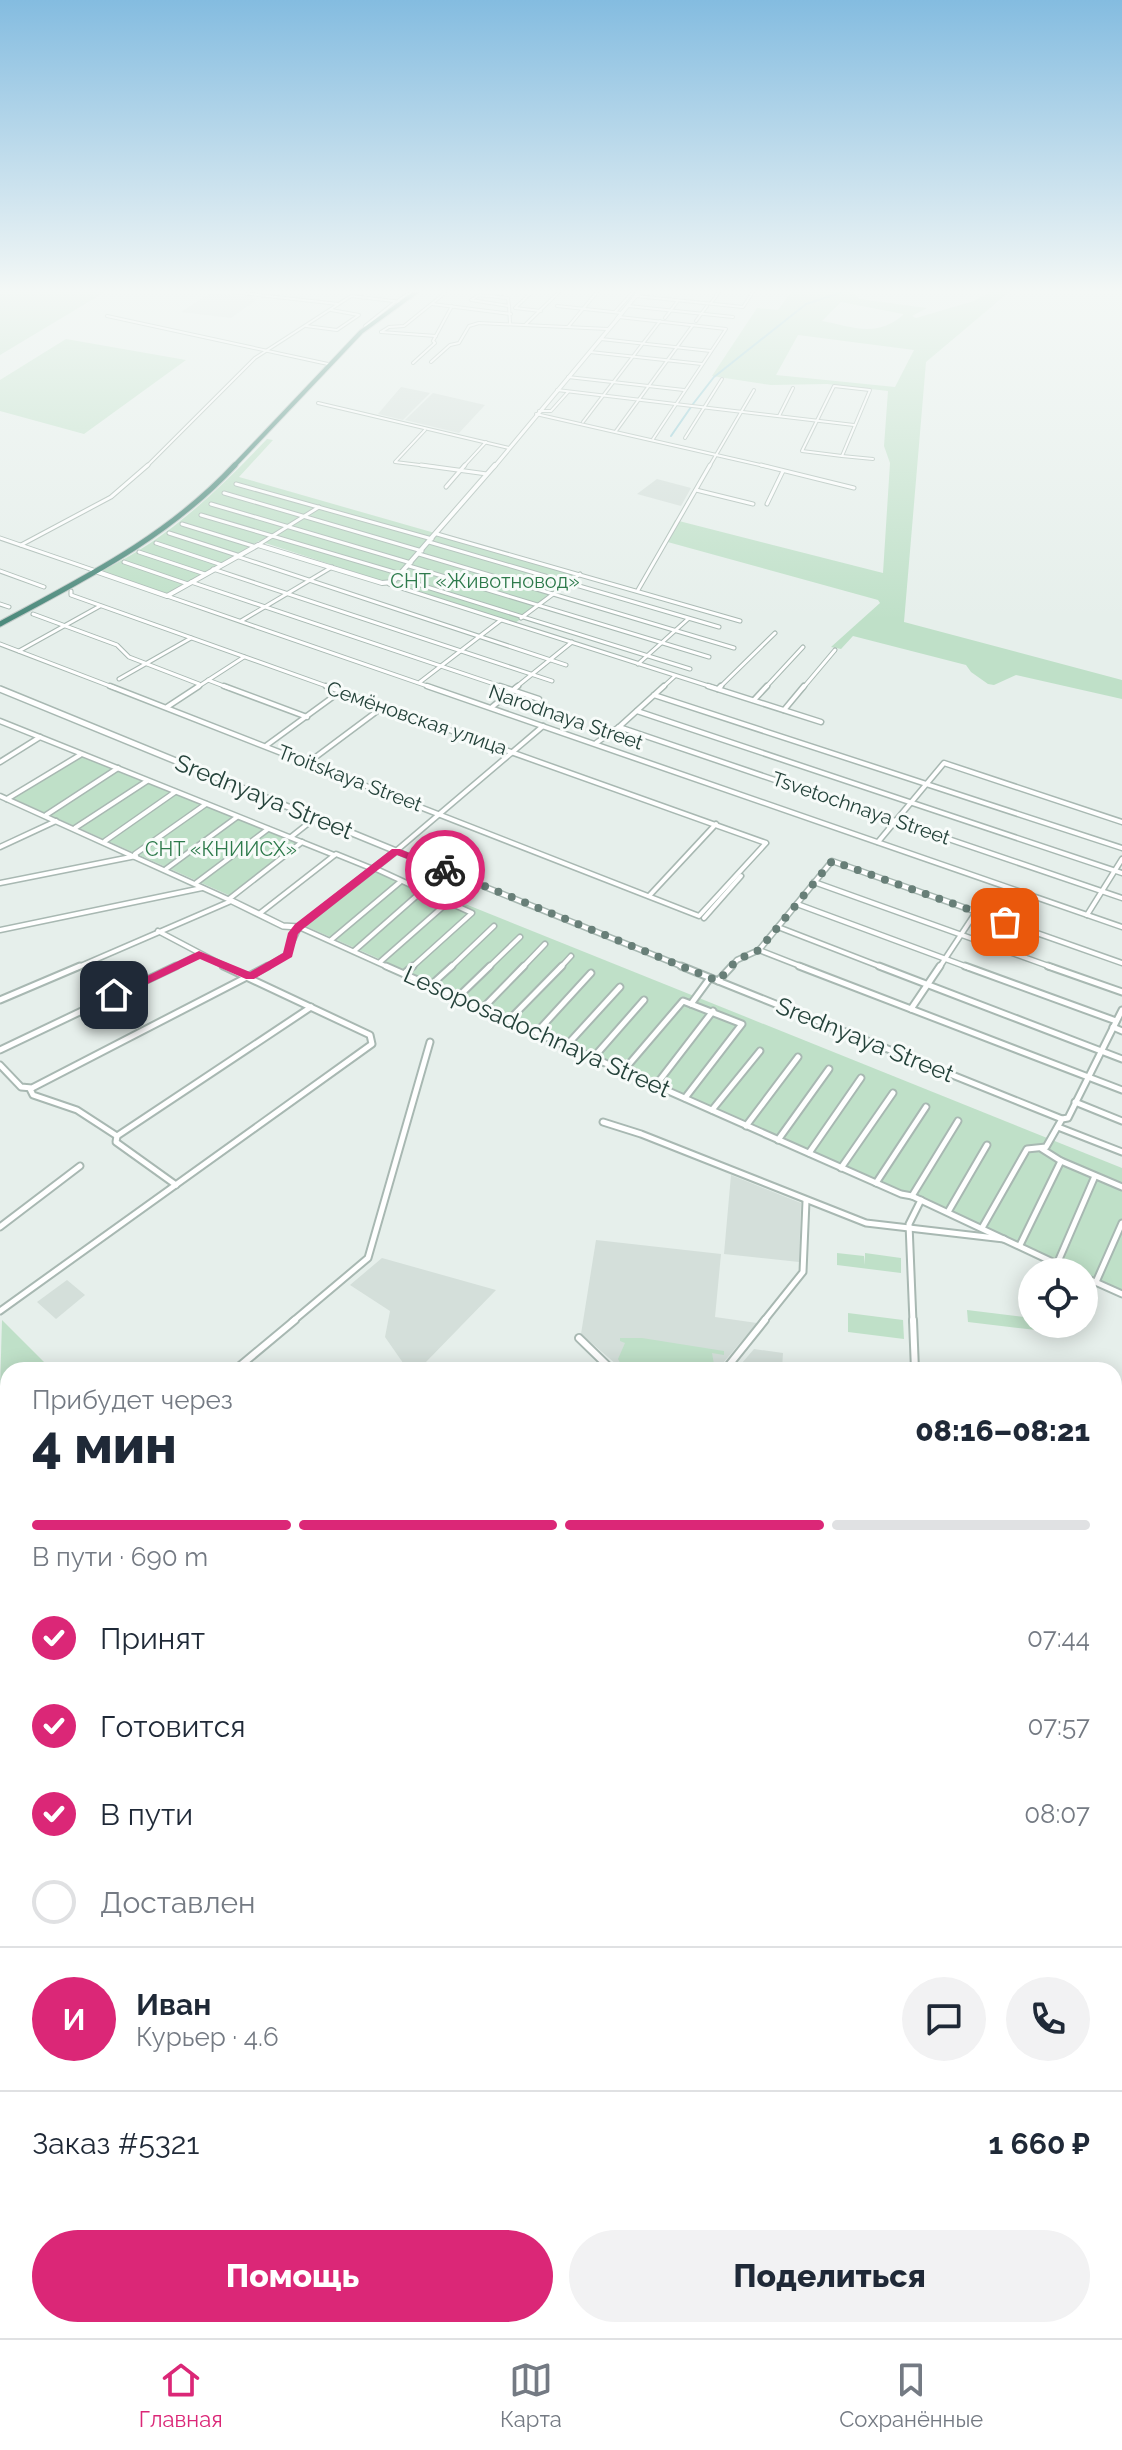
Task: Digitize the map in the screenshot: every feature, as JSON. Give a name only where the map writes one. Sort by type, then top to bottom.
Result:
[{"type":"highway","points":[[97,571],[176,520],[239,460],[246,448],[256,442],[294,401]]},
{"type":"highway","points":[[0,622],[97,571],[178,520],[297,401]]},
{"type":"street","points":[[21,545],[111,497],[152,462],[211,401]]},
{"type":"street","points":[[389,584],[430,541],[548,401]]},
{"type":"street","points":[[430,541],[538,413],[551,411],[559,401]]},
{"type":"street","points":[[583,422],[598,401]]},
{"type":"street","points":[[616,431],[638,401]]},
{"type":"street","points":[[655,401],[854,425]]},
{"type":"street","points":[[653,439],[677,401]]},
{"type":"street","points":[[685,438],[708,401]]},
{"type":"street","points":[[638,590],[747,401]]},
{"type":"street","points":[[779,416],[786,401]]},
{"type":"street","points":[[826,401],[802,451],[873,459]]},
{"type":"street","points":[[842,456],[865,401]]},
{"type":"street","points":[[318,403],[509,448]]},
{"type":"street","points":[[538,413],[854,488]]},
{"type":"street","points":[[426,429],[395,462],[487,474]]},
{"type":"street","points":[[446,487],[486,442]]},
{"type":"street","points":[[767,504],[783,471]]},
{"type":"street","points":[[236,484],[719,627]]},
{"type":"street","points":[[696,490],[753,504]]},
{"type":"street","points":[[224,493],[734,648]]},
{"type":"street","points":[[211,504],[709,657]]},
{"type":"street","points":[[167,596],[319,507]]},
{"type":"street","points":[[201,515],[690,669]]},
{"type":"street","points":[[182,524],[389,584],[821,722]]},
{"type":"street","points":[[169,533],[566,665]]},
{"type":"street","points":[[437,534],[740,621]]},
{"type":"street","name":"Narodnaya Street","points":[[0,538],[1122,927]]},
{"type":"street","points":[[156,543],[222,565]]},
{"type":"street","points":[[139,552],[205,574]]},
{"type":"street","points":[[124,562],[539,699]]},
{"type":"street","points":[[240,621],[332,567]]},
{"type":"street","points":[[213,569],[552,681]]},
{"type":"street","points":[[0,571],[44,587]]},
{"type":"street","points":[[514,624],[580,574]]},
{"type":"street","name":"Семёновская улица","points":[[71,591],[71,595],[101,606],[766,843],[701,917]]},
{"type":"street","points":[[0,604],[9,607]]},
{"type":"street","points":[[19,651],[101,606]]},
{"type":"street","points":[[33,614],[117,645],[129,657],[199,684]]},
{"type":"street","points":[[638,664],[688,618]]},
{"type":"street","points":[[419,683],[501,620]]},
{"type":"street","points":[[718,689],[775,633]]},
{"type":"street","points":[[119,679],[192,637]]},
{"type":"street","points":[[491,708],[572,642]]},
{"type":"street","name":"Troitskaya Street","points":[[0,644],[441,813],[701,917]]},
{"type":"street","points":[[754,700],[803,647]]},
{"type":"street","points":[[784,710],[835,650]]},
{"type":"street","points":[[166,707],[244,657]]},
{"type":"street","points":[[595,743],[619,727],[675,676]]},
{"type":"street","points":[[208,680],[307,717]]},
{"type":"street","name":"Srednyaya Street","points":[[0,689],[1062,1119]]},
{"type":"street","points":[[266,746],[341,691]]},
{"type":"street","points":[[654,695],[1122,848]]},
{"type":"street","points":[[308,762],[384,706]]},
{"type":"street","points":[[637,711],[1122,873]]},
{"type":"street","points":[[0,721],[373,869],[472,913],[405,973]]},
{"type":"street","points":[[28,1090],[288,955],[293,933],[299,927],[396,851],[543,726]]},
{"type":"street","name":"Tsvetochnaya Street","points":[[619,727],[1122,898]]},
{"type":"street","points":[[0,762],[41,736]]},
{"type":"street","points":[[7,799],[81,754]]},
{"type":"street","points":[[878,842],[944,763],[1122,822]]},
{"type":"street","points":[[45,816],[118,768]]},
{"type":"street","points":[[74,829],[148,780]]},
{"type":"street","points":[[104,842],[175,792]]},
{"type":"street","name":"Lesoposadochnaya Street","points":[[0,796],[166,869],[283,926],[299,927],[331,940],[841,1168],[948,1212],[1045,1258]]},
{"type":"street","points":[[0,883],[135,856],[206,804]]},
{"type":"street","points":[[166,869],[237,817]]},
{"type":"street","points":[[290,837],[315,818]]},
{"type":"street","points":[[0,847],[56,821]]},
{"type":"street","points":[[649,896],[716,824]]},
{"type":"street","points":[[196,884],[268,829]]},
{"type":"street","points":[[0,1000],[230,900],[302,842]]},
{"type":"street","points":[[259,914],[335,855]]},
{"type":"street","points":[[1087,915],[1122,859]]},
{"type":"street","points":[[718,981],[737,960],[759,950],[832,861],[1122,963]]},
{"type":"street","points":[[701,917],[741,876]]},
{"type":"street","points":[[331,940],[400,882]]},
{"type":"street","points":[[814,882],[1122,992]]},
{"type":"street","points":[[0,930],[203,887]]},
{"type":"street","points":[[354,951],[421,892]]},
{"type":"street","points":[[380,962],[447,903]]},
{"type":"street","points":[[797,904],[1116,1021]]},
{"type":"street","points":[[911,1009],[976,912]]},
{"type":"street","points":[[431,985],[494,926]]},
{"type":"street","points":[[778,927],[1122,1059]]},
{"type":"street","points":[[0,1311],[372,1044],[370,1035],[199,954],[158,931]]},
{"type":"street","points":[[458,997],[520,937]]},
{"type":"street","points":[[482,1009],[545,944]]},
{"type":"street","points":[[759,950],[1122,1090]]},
{"type":"street","points":[[0,1050],[199,954]]},
{"type":"street","points":[[509,1020],[571,956]]},
{"type":"street","points":[[537,1032],[591,973]]},
{"type":"street","points":[[691,1004],[710,978]]},
{"type":"street","points":[[567,1045],[620,987]]},
{"type":"street","points":[[594,1057],[644,1000]]},
{"type":"street","points":[[624,1070],[683,1001],[742,1024],[685,1098]]},
{"type":"street","points":[[176,1185],[116,1142],[117,1136],[311,1007]]},
{"type":"street","points":[[1042,1149],[1049,1144],[1062,1119],[1068,1118],[1122,1010]]},
{"type":"street","points":[[656,1085],[713,1011]]},
{"type":"street","points":[[1113,1027],[1122,1031]]},
{"type":"street","points":[[244,1362],[368,1258],[430,1042]]},
{"type":"street","points":[[712,1110],[760,1051]]},
{"type":"street","points":[[746,1126],[798,1057]]},
{"type":"street","points":[[0,1065],[33,1095],[77,1110],[117,1136]]},
{"type":"street","points":[[778,1140],[829,1069]]},
{"type":"street","points":[[809,1153],[861,1078]]},
{"type":"street","points":[[841,1168],[893,1093]]},
{"type":"street","points":[[1075,1102],[1122,1121]]},
{"type":"street","points":[[876,1183],[926,1107]]},
{"type":"street","points":[[912,1196],[958,1121]]},
{"type":"street","points":[[603,1122],[641,1134],[866,1223],[1009,1240]]},
{"type":"street","points":[[1058,1127],[1122,1152]]},
{"type":"street","points":[[948,1212],[987,1145]]},
{"type":"street","points":[[982,1228],[1027,1149],[1033,1146],[1122,1187]]},
{"type":"street","points":[[1020,1245],[1061,1161]]},
{"type":"street","points":[[0,1227],[80,1166]]},
{"type":"street","points":[[1060,1258],[1095,1176]]},
{"type":"street","points":[[915,1362],[909,1224],[921,1200]]},
{"type":"street","points":[[731,1362],[803,1272],[806,1201]]},
{"type":"street","points":[[1098,1277],[1122,1223]]},
{"type":"street","points":[[1098,1283],[1122,1294]]},
{"type":"street","points":[[579,1338],[604,1362]]},
{"type":"shaded area","points":[[389,401],[422,401],[403,420],[378,414]]},
{"type":"shaded area","points":[[425,401],[468,401],[485,405],[459,433],[405,420]]},
{"type":"shaded area","points":[[657,479],[691,488],[681,506],[637,494]]},
{"type":"shaded area","points":[[731,1175],[801,1203],[799,1262],[724,1254]]},
{"type":"shaded area","points":[[596,1240],[721,1254],[715,1317],[757,1323],[724,1362],[614,1362],[581,1334]]},
{"type":"shaded area","points":[[382,1258],[496,1290],[426,1362],[402,1362],[385,1337],[390,1311],[350,1285]]},
{"type":"shaded area","points":[[67,1280],[85,1295],[56,1319],[37,1302]]},
{"type":"shaded area","points":[[754,1349],[783,1353],[782,1362],[743,1362]]},
{"type":"green space","points":[[0,401],[129,401],[84,434],[0,411]]},
{"type":"green space","points":[[887,401],[923,401],[904,622],[1122,680],[1122,699],[1016,675],[994,685],[988,684],[966,665],[853,636],[841,649],[831,647],[880,603],[878,600],[664,541],[675,520],[883,573],[890,463],[884,446]]},
{"type":"green space","name":"СНТ «Животновод»","points":[[267,439],[273,440],[239,477],[578,574],[514,624],[259,541],[167,596],[98,572],[146,546],[189,514]]},
{"type":"green space","name":"СНТ «КНИИСХ»","points":[[85,753],[304,842],[235,898],[12,798]]},
{"type":"green space","name":"СНТ «КНИИСХ»","points":[[373,867],[1122,1168],[1122,1290],[1098,1279],[1098,1258],[1050,1258],[301,924]]},
{"type":"green space","points":[[837,1253],[864,1256],[865,1265],[865,1253],[901,1258],[901,1273],[837,1265]]},
{"type":"green space","points":[[967,1310],[1018,1316],[1018,1328],[968,1322]]},
{"type":"green space","points":[[848,1313],[903,1320],[904,1339],[848,1332]]},
{"type":"green space","points":[[2,1320],[44,1362],[1,1362]]},
{"type":"green space","points":[[620,1338],[642,1338],[724,1351],[724,1355],[712,1353],[714,1362],[620,1362],[625,1343]]},
{"type":"waterway","points":[[671,436],[691,407]]},
{"type":"way so far","points":[[445,870],[718,981],[737,960],[759,950],[832,861],[1005,922]]},
{"type":"route","points":[[114,995],[199,954],[250,977],[288,955],[293,933],[299,927],[396,851],[445,870]]}]
